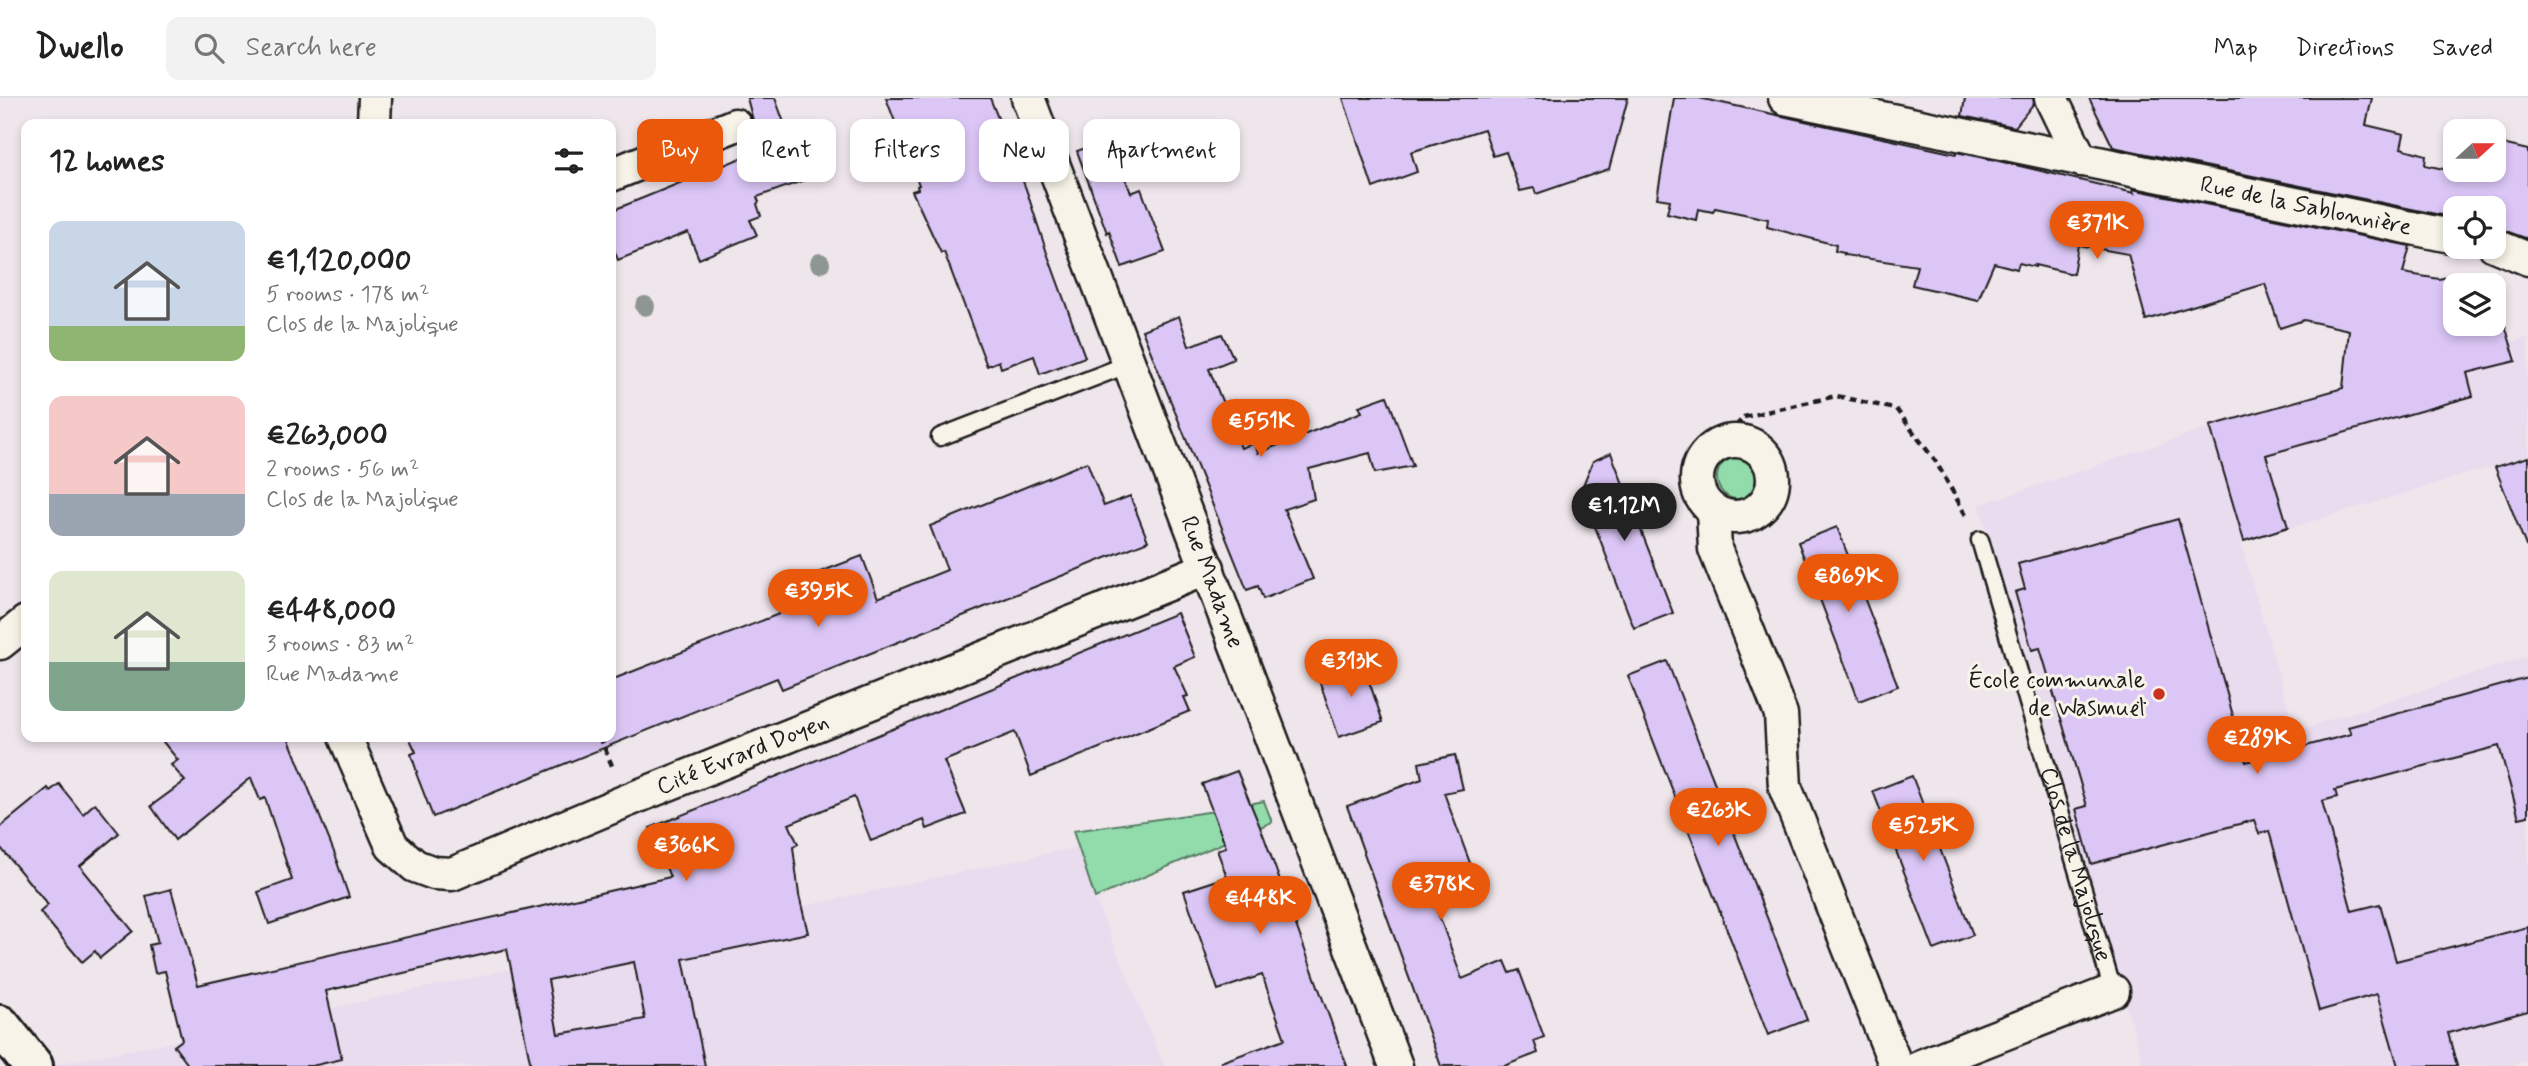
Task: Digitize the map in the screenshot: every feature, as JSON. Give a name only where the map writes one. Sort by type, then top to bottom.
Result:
[{"type":"main road","points":[[0,1025],[33,1066]]},
{"type":"street","points":[[374,119],[375,98]]},
{"type":"street","name":"Rue Madame","points":[[1028,98],[1396,1066]]},
{"type":"street","name":"Rue de la Sablonnière","points":[[1785,98],[2443,235]]},
{"type":"street","points":[[2051,98],[2081,160]]},
{"type":"street","points":[[616,173],[736,125]]},
{"type":"street","points":[[2506,250],[2528,259]]},
{"type":"street","points":[[1732,441],[1746,442],[1758,448],[1772,470],[1773,483],[1769,496],[1750,514],[1738,517],[1713,510],[1698,488],[1701,462],[1709,451],[1732,441]]},
{"type":"street","points":[[1713,510],[1715,549],[1781,714],[1785,787],[1896,1066]]},
{"type":"street","name":"Cité Evrard Doyen","points":[[347,742],[392,846],[415,866],[434,873],[452,874],[626,801],[1208,568]]},
{"type":"street","points":[[0,643],[21,626]]},
{"type":"street","name":"Clos de la Majolique","points":[[1921,1066],[2113,991]]},
{"type":"lane","points":[[940,437],[1129,364]]},
{"type":"lane","name":"Clos de la Majolique","points":[[1980,540],[2113,991]]},
{"type":"path","points":[[1720,444],[1744,417],[1836,396],[1896,409],[1936,462],[1980,540]]},
{"type":"shaded area","name":"École communale de Wasmuël","points":[[2528,337],[2528,456],[2241,543],[2295,731],[2528,656],[2528,1060],[2511,1066],[2144,1066],[1979,505],[2210,427]]},
{"type":"shaded area","points":[[1077,847],[1095,898],[1164,1066],[46,1066],[207,1035]]},
{"type":"green space","points":[[1738,457],[1753,463],[1759,478],[1753,493],[1738,499],[1723,493],[1717,478],[1723,463]]},
{"type":"green space","points":[[1264,801],[1272,822],[1095,898],[1073,831],[1215,811]]},
{"type":"building","points":[[747,98],[775,98],[783,119],[753,119]]},
{"type":"building","points":[[886,98],[990,98],[998,119],[979,119],[979,182],[1023,182],[1085,357],[1040,374],[1034,356],[1001,368],[999,361],[987,366],[944,252],[941,253],[912,191],[918,189],[918,182],[965,182],[965,119],[894,119]]},
{"type":"building","points":[[1343,98],[1628,98],[1609,169],[1536,194],[1534,188],[1520,191],[1506,152],[1493,156],[1484,129],[1411,152],[1417,172],[1373,188]]},
{"type":"building","points":[[1674,98],[1699,98],[1990,159],[2134,193],[2132,189],[2410,246],[2403,273],[2443,278],[2443,336],[2506,336],[2506,329],[2516,361],[2467,373],[2473,396],[2266,455],[2288,527],[2244,541],[2210,426],[2343,388],[2349,330],[2304,320],[2280,328],[2265,284],[2146,320],[2128,254],[2078,245],[2073,274],[2035,265],[2019,263],[2017,269],[1994,263],[1978,300],[1912,285],[1917,266],[1844,255],[1835,251],[1836,245],[1767,227],[1768,219],[1715,208],[1713,212],[1698,209],[1696,220],[1667,213],[1670,200],[1657,198]]},
{"type":"building","points":[[1965,98],[2033,98],[2034,103],[2015,127],[1962,116]]},
{"type":"building","points":[[2089,98],[2372,98],[2366,125],[2404,134],[2401,148],[2426,155],[2425,165],[2443,169],[2443,182],[2506,182],[2506,145],[2528,150],[2528,239],[2506,231],[2506,196],[2443,196],[2443,216],[2113,147]]},
{"type":"building","points":[[1083,149],[1083,167],[1077,151]]},
{"type":"building","points":[[737,160],[737,182],[799,182],[757,197],[761,216],[750,220],[757,235],[699,259],[688,232],[618,260],[616,209],[682,182],[723,182],[723,165]]},
{"type":"building","points":[[1088,182],[1127,182],[1131,193],[1141,189],[1165,252],[1122,267],[1109,231],[1107,233]]},
{"type":"building","points":[[1179,316],[1189,346],[1222,334],[1234,359],[1209,369],[1241,448],[1254,443],[1258,453],[1362,412],[1359,406],[1387,396],[1413,466],[1375,473],[1370,453],[1309,469],[1314,499],[1284,509],[1313,579],[1263,599],[1258,586],[1247,590],[1142,330]]},
{"type":"building","points":[[1611,453],[1673,613],[1634,628],[1581,490],[1593,461]]},
{"type":"building","points":[[2528,457],[2528,545],[2526,546],[2495,467]]},
{"type":"building","points":[[1087,462],[1104,506],[1130,496],[1148,541],[782,689],[777,678],[433,817],[416,773],[411,754],[416,752],[411,742],[616,742],[616,678],[779,614],[770,591],[862,556],[878,598],[947,570],[930,526]]},
{"type":"building","points":[[2178,519],[2246,762],[2351,734],[2348,727],[2528,678],[2528,816],[2519,818],[2499,746],[2335,790],[2337,797],[2322,801],[2352,911],[2380,904],[2396,961],[2528,927],[2528,1011],[2448,1033],[2457,1066],[2398,1066],[2377,994],[2319,1011],[2269,831],[2259,834],[2254,820],[2091,864],[2076,809],[2087,806],[2040,648],[2032,650],[2015,592],[2025,589],[2018,564]]},
{"type":"building","points":[[1837,527],[1898,686],[1859,701],[1798,542]]},
{"type":"building","points":[[1177,613],[1195,657],[1174,666],[1188,696],[1184,697],[1190,711],[1031,776],[1015,732],[944,761],[966,814],[927,829],[924,820],[871,841],[854,797],[789,824],[798,844],[793,847],[799,895],[808,933],[683,959],[705,1066],[531,1066],[507,949],[326,991],[342,1059],[312,1066],[189,1066],[174,1046],[182,1040],[165,971],[155,973],[149,945],[158,943],[146,896],[171,889],[198,985],[670,877],[650,828]],"holes":[[[634,962],[645,1019],[558,1034],[548,980]]]},
{"type":"building","points":[[1362,661],[1383,722],[1339,737],[1318,677]]},
{"type":"building","points":[[1667,661],[1807,1020],[1768,1035],[1628,676]]},
{"type":"building","points":[[163,742],[290,742],[338,862],[349,897],[269,924],[258,892],[292,880],[265,798],[260,800],[251,778],[175,840],[151,806],[185,781],[171,765],[178,760]]},
{"type":"building","points":[[1455,755],[1463,789],[1444,793],[1480,890],[1436,907],[1462,979],[1505,961],[1510,973],[1519,970],[1544,1037],[1534,1041],[1538,1053],[1504,1066],[1441,1066],[1347,806],[1422,779],[1419,763]]},
{"type":"building","points":[[1237,771],[1263,834],[1347,1066],[1221,1066],[1221,1062],[1285,1039],[1262,975],[1218,990],[1184,891],[1227,877],[1217,850],[1226,847],[1202,784]]},
{"type":"building","points":[[1912,776],[1973,935],[1934,950],[1873,791]]},
{"type":"building","points":[[59,784],[83,814],[95,803],[119,833],[80,866],[133,931],[100,958],[95,951],[82,962],[40,912],[48,905],[0,847],[0,827],[48,788],[50,791]]},
{"type":"place","name":"École communale de Wasmuël","points":[[2159,694]]}]
